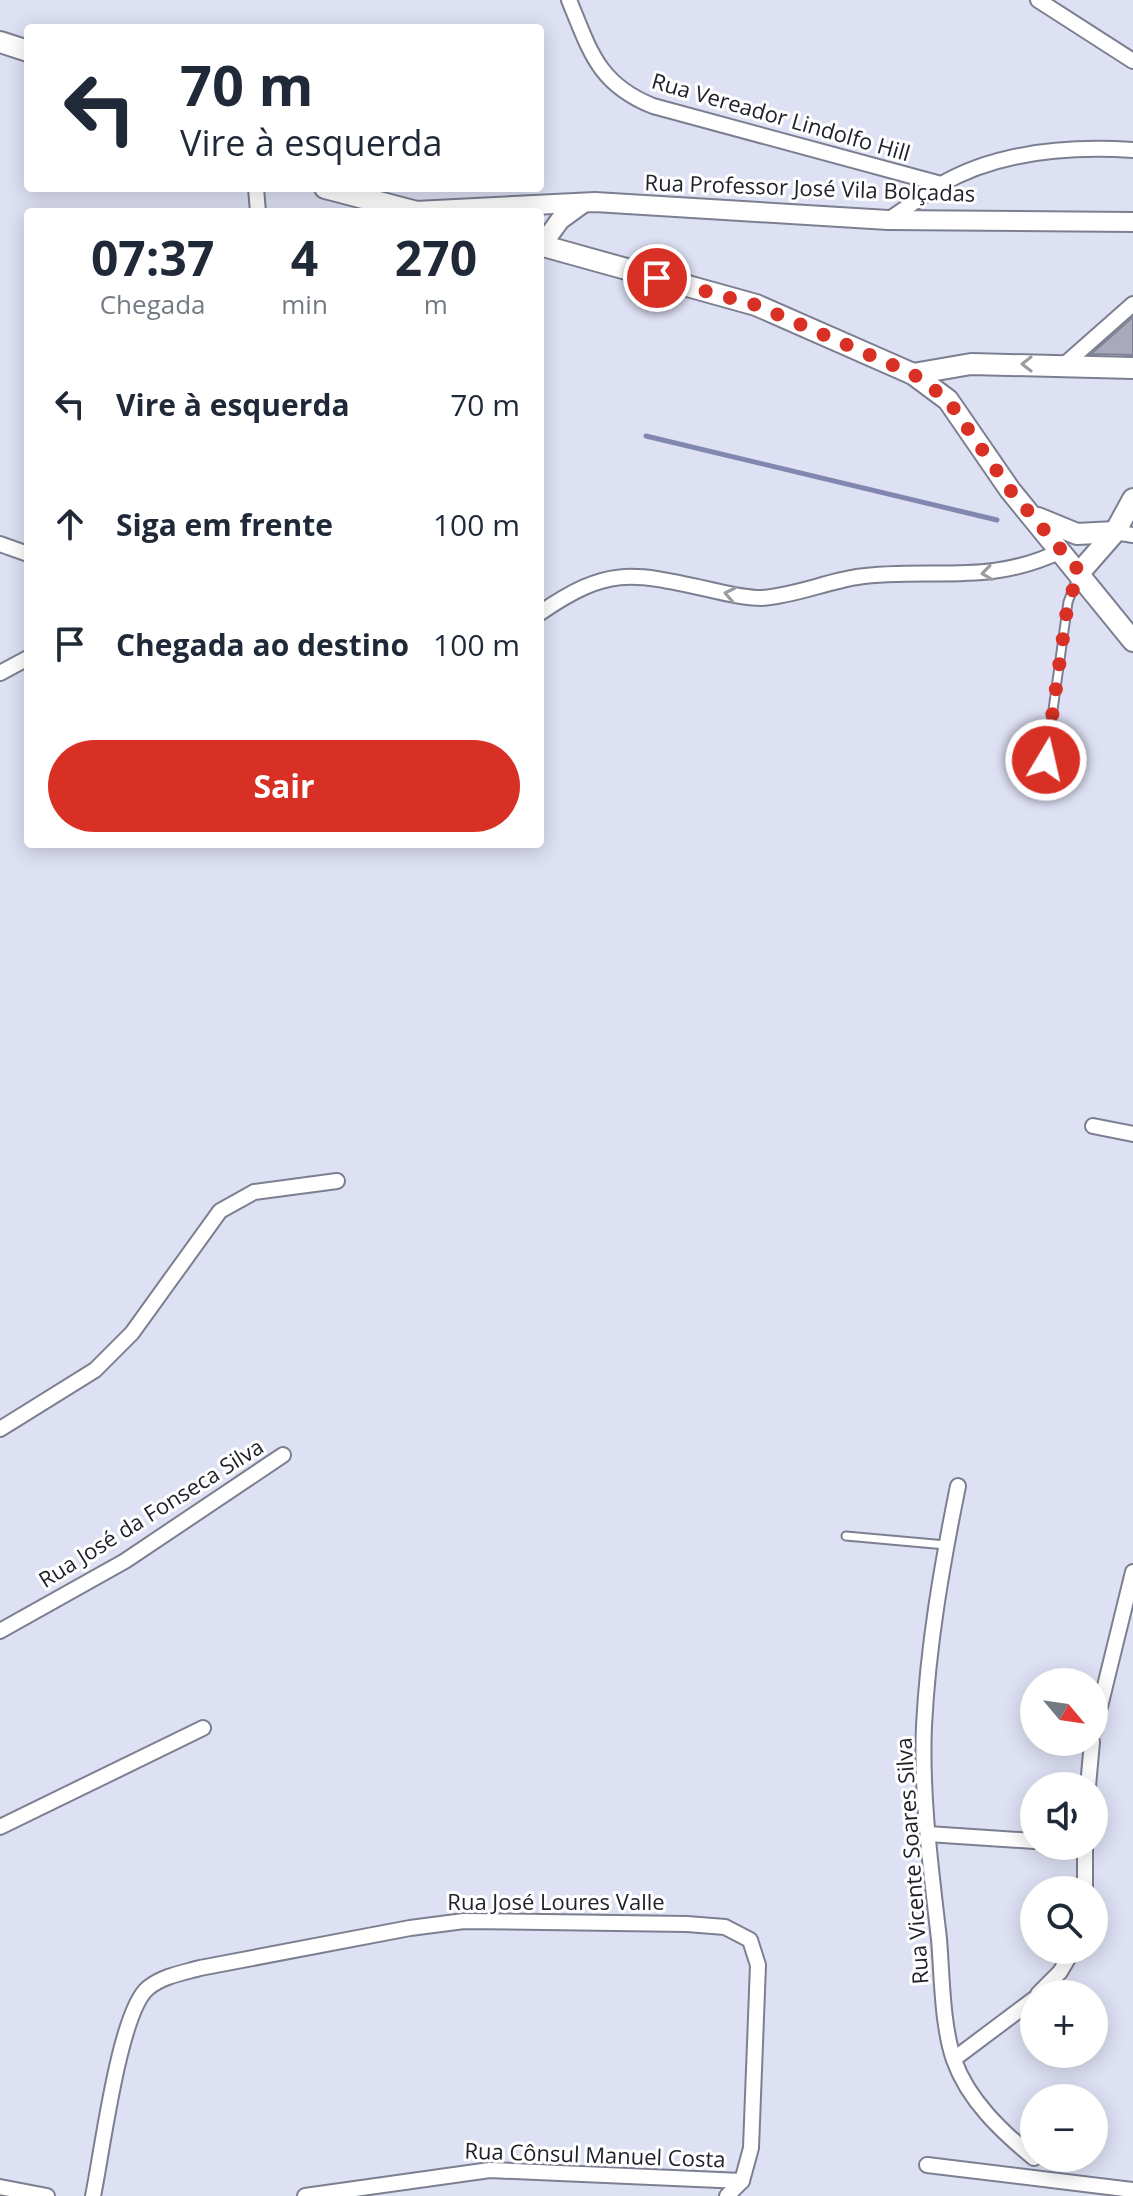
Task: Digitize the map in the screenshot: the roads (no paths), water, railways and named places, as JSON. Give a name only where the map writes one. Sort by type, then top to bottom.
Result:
[{"type":"main road","points":[[0,42],[24,50]]},
{"type":"main road","points":[[340,192],[401,208]]},
{"type":"main road","points":[[544,246],[756,305],[913,374],[948,400],[1025,508],[1133,641]]},
{"type":"main road","points":[[913,374],[971,364],[1133,368]]},
{"type":"main road","points":[[948,400],[960,371],[971,364]]},
{"type":"main road","points":[[1080,572],[1124,534],[1133,499]]},
{"type":"main road","points":[[1025,508],[1041,520],[1077,534],[1124,534]]},
{"type":"street","name":"Rua Vereador Lindolfo Hill","points":[[569,0],[600,70],[629,96],[941,184]]},
{"type":"street","points":[[1038,0],[1133,61]]},
{"type":"street","points":[[888,220],[941,184],[999,163],[1053,151],[1133,150]]},
{"type":"street","points":[[544,241],[560,220],[582,204]]},
{"type":"street","name":"Rua Professor José Vila Bolçadas","points":[[499,208],[582,204],[888,220],[1133,222]]},
{"type":"street","points":[[1065,364],[1133,304]]},
{"type":"street","points":[[0,544],[24,553]]},
{"type":"street","points":[[544,610],[572,591],[602,578],[629,576],[737,597],[761,598],[892,573],[986,573],[1038,561],[1061,551]]},
{"type":"street","points":[[0,673],[24,660]]},
{"type":"street","points":[[1093,1126],[1133,1134]]},
{"type":"street","points":[[0,1429],[95,1370],[132,1333],[220,1211],[254,1192],[337,1181]]},
{"type":"street","name":"Rua José da Fonseca Silva","points":[[0,1631],[125,1561],[283,1455]]},
{"type":"street","name":"Rua Vicente Soares Silva","points":[[958,1486],[934,1611],[924,1729],[928,1834],[954,2059],[970,2091],[990,2118],[1020,2145]]},
{"type":"street","points":[[1108,1674],[1133,1572]]},
{"type":"street","points":[[0,1827],[203,1728]]},
{"type":"street","points":[[928,1834],[1020,1840]]},
{"type":"street","name":"Rua José Loures Valle","points":[[93,2196],[124,2038],[134,2006],[147,1988],[169,1976],[200,1968],[464,1921],[687,1924],[725,1927],[750,1940],[758,1965],[751,2148],[742,2181]]},
{"type":"street","points":[[1052,1980],[1065,1964]]},
{"type":"street","points":[[954,2059],[1020,2010]]},
{"type":"street","points":[[927,2165],[1133,2190]]},
{"type":"street","name":"Rua Cônsul Manuel Costa","points":[[305,2196],[490,2170],[742,2181]]},
{"type":"street","name":"Rua Vicente Soares Silva","points":[[1052,2172],[1064,2181]]},
{"type":"street","points":[[727,2196],[742,2181]]},
{"type":"street","points":[[0,2187],[47,2196]]},
{"type":"lane","points":[[1046,760],[1068,602],[1080,572]]},
{"type":"lane","points":[[846,1536],[946,1545]]},
{"type":"waterway","points":[[646,436],[997,520]]}]
